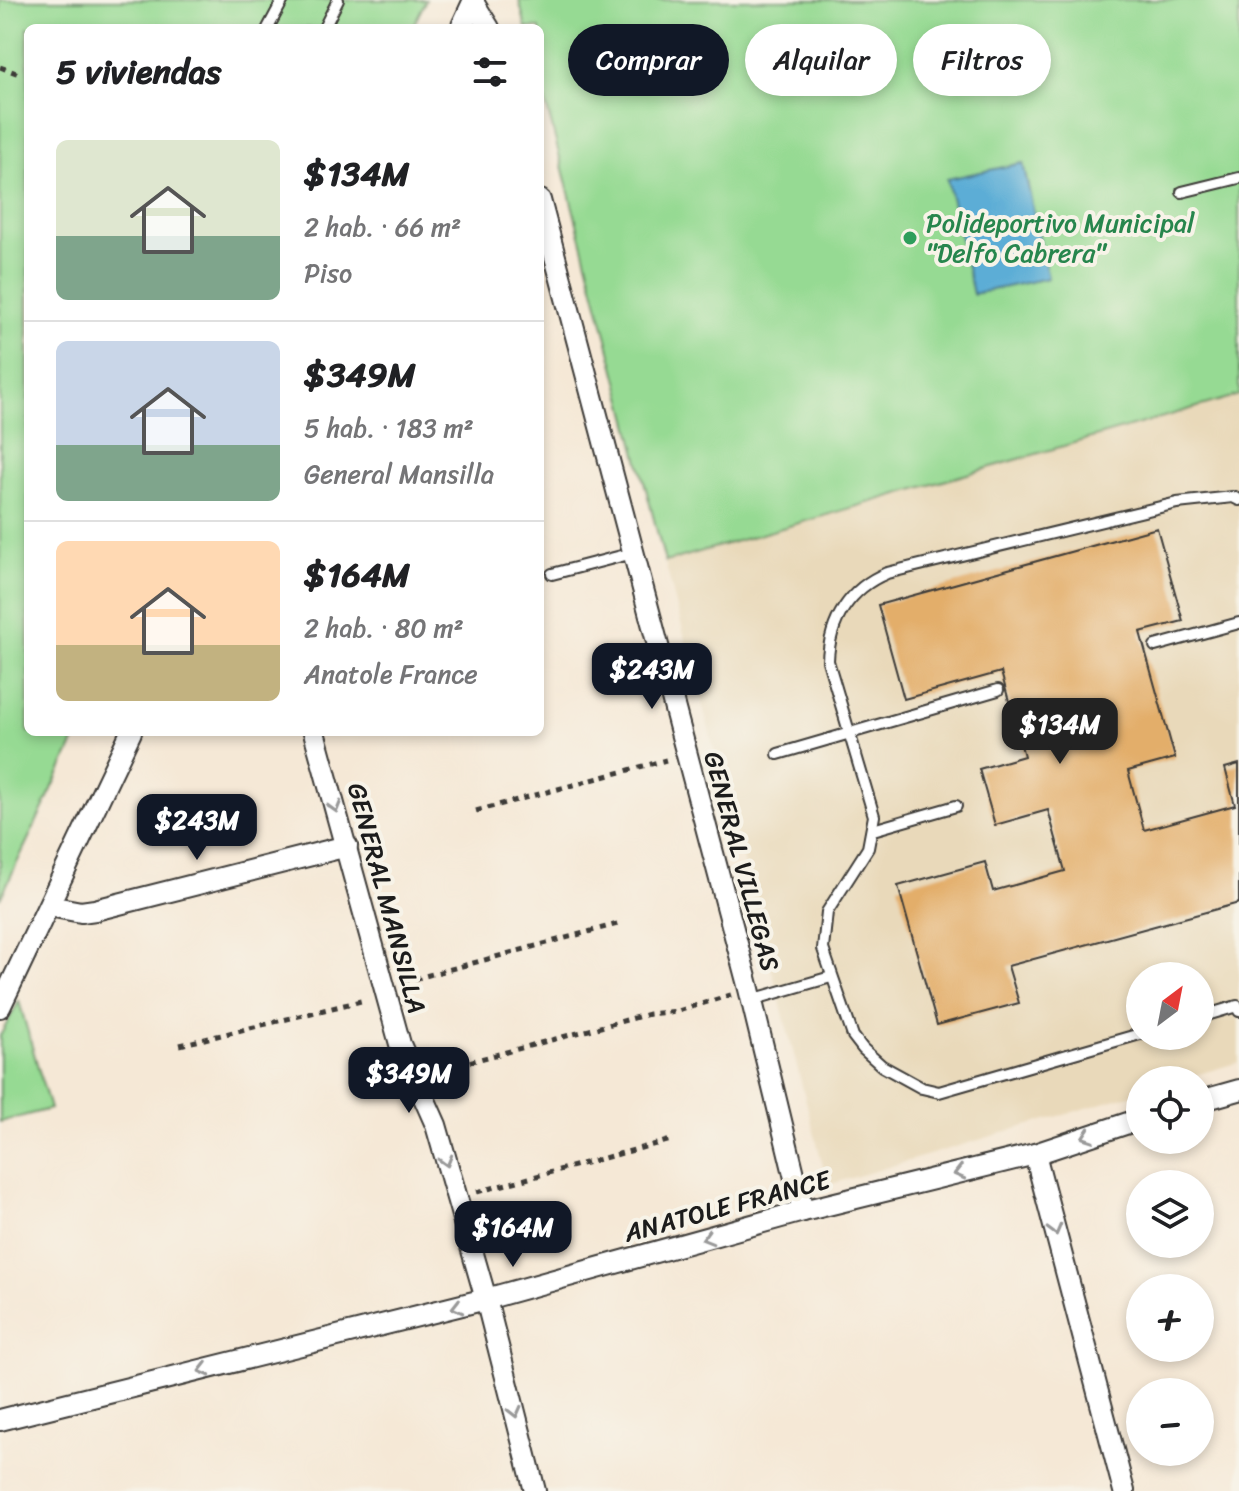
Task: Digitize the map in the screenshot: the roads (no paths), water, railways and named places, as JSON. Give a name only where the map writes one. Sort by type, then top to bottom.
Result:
[{"type":"street","points":[[463,24],[474,1]]},
{"type":"street","points":[[474,1],[487,24]]},
{"type":"street","name":"GENERAL VILLEGAS","points":[[544,215],[750,995],[803,1211]]},
{"type":"street","points":[[0,1007],[129,736]]},
{"type":"street","name":"GENERAL MANSILLA","points":[[315,736],[400,1044],[436,1125],[457,1197],[535,1491]]},
{"type":"street","points":[[49,906],[81,912],[95,910],[347,846]]},
{"type":"street","points":[[1214,1097],[1239,1090]]},
{"type":"street","name":"ANATOLE FRANCE","points":[[0,1420],[486,1299],[803,1211],[1035,1154],[1126,1124]]},
{"type":"street","points":[[1035,1154],[1124,1491]]},
{"type":"lane","points":[[270,24],[283,0]]},
{"type":"lane","points":[[326,24],[338,0]]},
{"type":"lane","points":[[1182,192],[1239,178]]},
{"type":"lane","points":[[1126,1038],[939,1092],[922,1088],[882,1066],[853,1036],[823,949],[827,912],[868,848],[874,816],[828,661],[828,642],[847,602],[875,578],[1177,503],[1233,497],[1239,500]]},
{"type":"lane","points":[[552,574],[633,553]]},
{"type":"lane","points":[[1155,646],[1239,623]]},
{"type":"lane","points":[[778,754],[998,690]]},
{"type":"lane","points":[[873,830],[956,806]]},
{"type":"lane","points":[[750,995],[831,977]]},
{"type":"lane","points":[[1214,1013],[1238,1007]]},
{"type":"water","points":[[1023,163],[1048,278],[973,294],[947,179]]},
{"type":"place","name":"Polideportivo Municipal \"Delfo Cabrera\"","points":[[910,238]]}]
